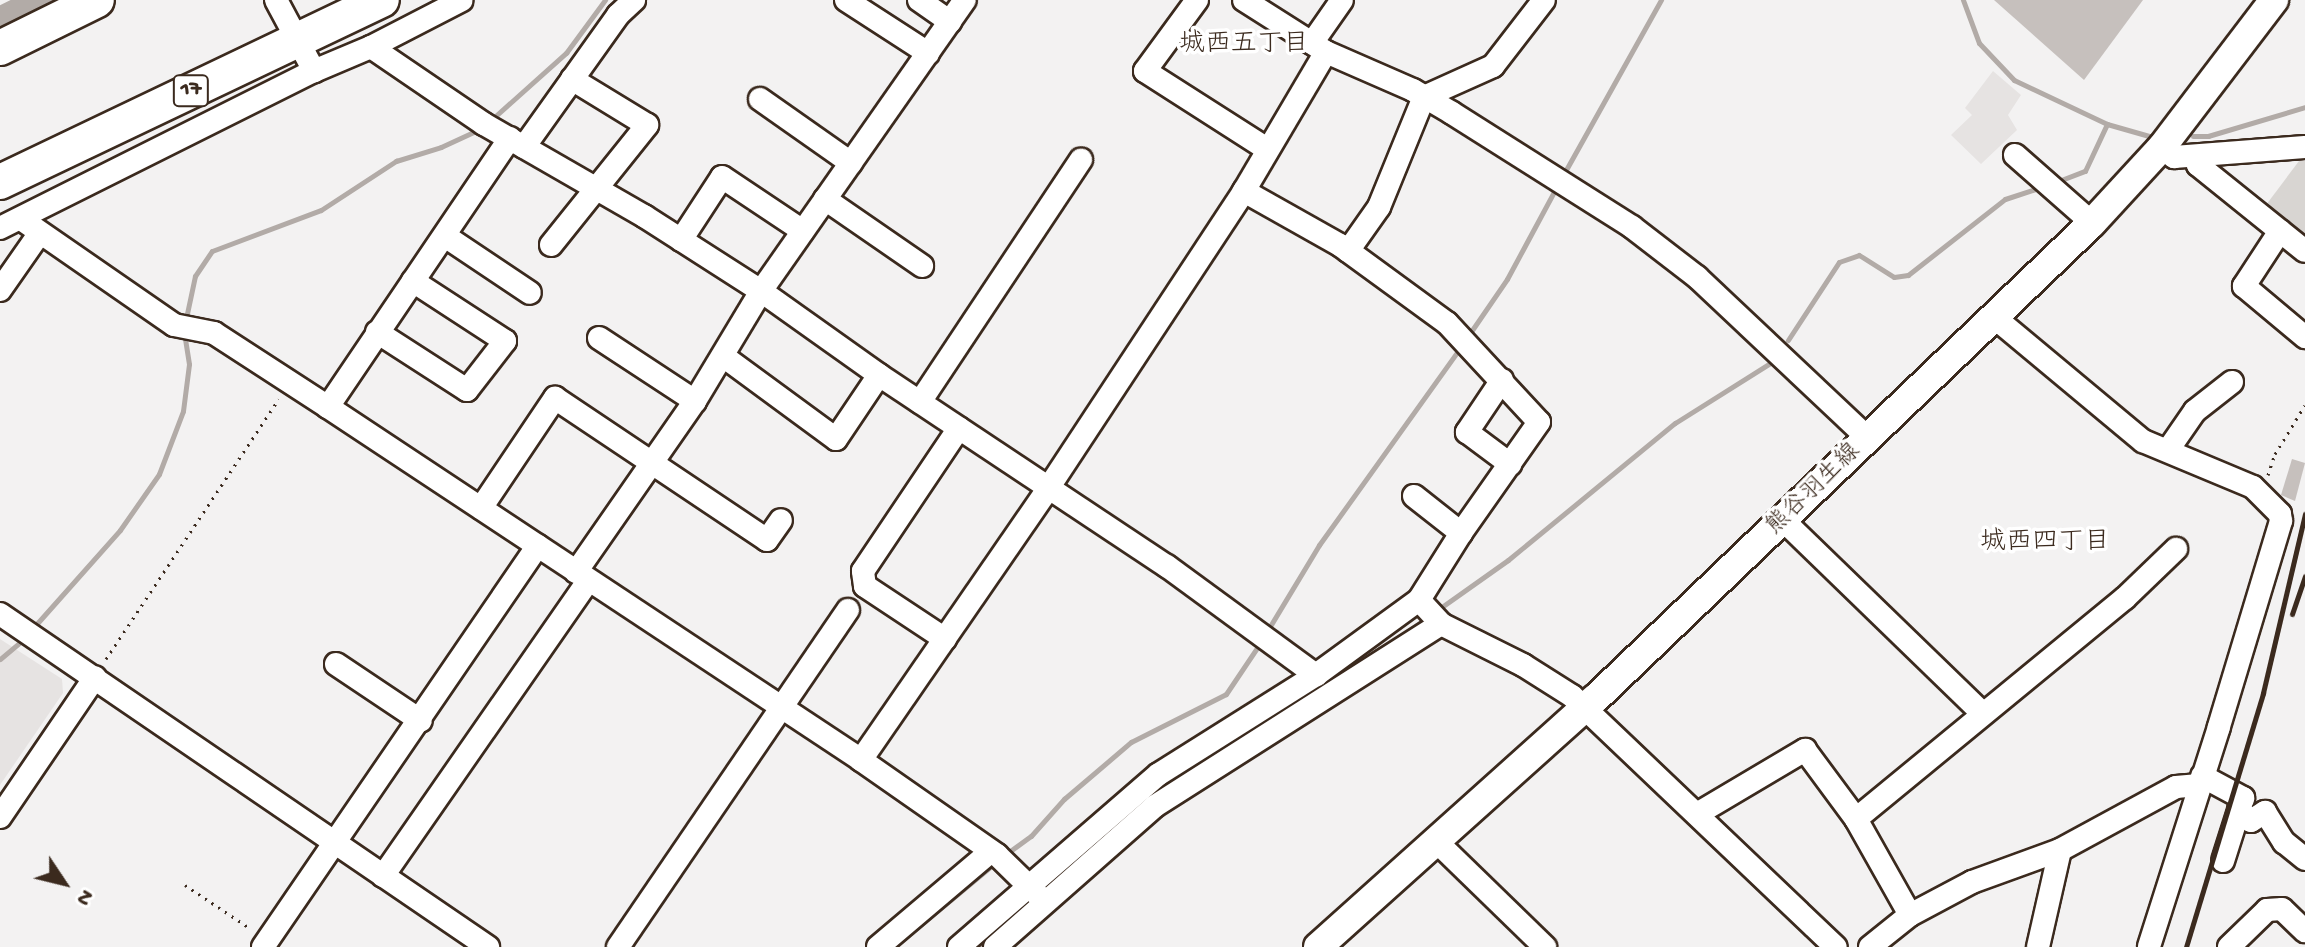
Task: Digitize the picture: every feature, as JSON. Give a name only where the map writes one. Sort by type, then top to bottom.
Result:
[{"type":"highway","points":[[0,48],[97,0]]},
{"type":"highway","name":"17","points":[[0,182],[382,0]]},
{"type":"main road","name":"熊谷羽生線","points":[[1318,947],[1585,708],[2092,223],[2162,147],[2274,0]]},
{"type":"street","points":[[276,0],[314,71]]},
{"type":"street","points":[[0,228],[462,0]]},
{"type":"street","points":[[328,407],[445,236],[517,142],[572,79],[618,15],[634,0]]},
{"type":"street","points":[[846,0],[928,53]]},
{"type":"street","points":[[919,0],[950,22]]},
{"type":"street","points":[[383,876],[582,576],[652,462],[695,401],[761,291],[965,0]]},
{"type":"street","points":[[1197,0],[1145,71],[1267,149]]},
{"type":"street","points":[[1244,0],[1319,47],[1424,97],[1632,227],[1697,277],[1868,438]]},
{"type":"street","points":[[861,760],[1049,487],[1244,191],[1342,0]]},
{"type":"street","points":[[1348,251],[1379,207],[1424,97],[1493,66],[1544,0]]},
{"type":"street","points":[[371,47],[517,142],[761,291],[879,375],[1264,635],[1316,675]]},
{"type":"street","points":[[551,245],[647,125],[572,79]]},
{"type":"street","points":[[760,99],[851,163]]},
{"type":"street","points":[[2162,147],[2174,157],[2305,147]]},
{"type":"street","points":[[2015,155],[2092,223]]},
{"type":"street","points":[[2197,156],[2198,165],[2305,251]]},
{"type":"street","points":[[920,402],[1081,160]]},
{"type":"street","points":[[681,240],[722,177],[803,231]]},
{"type":"street","points":[[959,947],[1038,895],[1155,806],[1430,613],[1461,533],[1539,422],[1456,332],[1348,251],[1244,191]]},
{"type":"street","points":[[825,199],[922,266]]},
{"type":"street","points":[[21,219],[174,325],[214,333],[861,760],[998,856],[1038,895]]},
{"type":"street","points":[[2280,231],[2244,286],[2305,337]]},
{"type":"street","points":[[0,290],[39,234]]},
{"type":"street","points":[[445,236],[530,293]]},
{"type":"street","points":[[377,332],[467,390],[505,341],[413,281]]},
{"type":"street","points":[[1994,317],[2143,441],[2253,487],[2280,514],[2281,521],[2149,947]]},
{"type":"street","points":[[599,338],[695,401]]},
{"type":"street","points":[[723,356],[836,439],[879,375]]},
{"type":"street","points":[[1502,380],[1467,432],[1510,464]]},
{"type":"street","points":[[2168,450],[2195,411],[2232,382]]},
{"type":"street","points":[[481,508],[555,398],[767,540],[781,520]]},
{"type":"street","points":[[945,639],[865,586],[863,571],[959,428]]},
{"type":"street","points":[[1414,496],[1461,533]]},
{"type":"street","points":[[1783,520],[1981,712]]},
{"type":"street","points":[[265,944],[421,721],[538,546]]},
{"type":"street","points":[[1856,819],[1981,712],[2125,598],[2176,549]]},
{"type":"street","points":[[618,947],[848,610]]},
{"type":"street","points":[[1430,613],[1545,678],[1585,708],[1836,947]]},
{"type":"street","points":[[995,947],[1038,895],[1159,774],[1316,675],[1430,613]]},
{"type":"street","points":[[9,620],[488,947]]},
{"type":"street","points":[[336,664],[421,721]]},
{"type":"street","points":[[0,817],[95,677]]},
{"type":"street","points":[[1697,814],[1805,750],[1856,819],[1910,915]]},
{"type":"street","points":[[1870,947],[1910,915],[1972,882],[2060,850],[2176,787],[2201,781],[2243,798],[2223,861]]},
{"type":"street","points":[[2239,810],[2251,821],[2265,812],[2284,842],[2305,859]]},
{"type":"street","points":[[1437,842],[1545,947]]},
{"type":"street","points":[[2038,947],[2060,850]]},
{"type":"street","points":[[878,947],[998,856]]},
{"type":"street","points":[[2229,947],[2267,910],[2282,909],[2305,931]]},
{"type":"path","points":[[95,677],[290,382]]},
{"type":"path","points":[[2261,495],[2275,454],[2305,405]]},
{"type":"path","points":[[185,885],[265,944]]},
{"type":"shaded area","points":[[1993,71],[2021,95],[2008,115],[2017,130],[1981,164],[1951,135],[1972,115],[1965,108]]},
{"type":"shaded area","points":[[2299,161],[2305,161],[2305,243],[2263,209]]},
{"type":"shaded area","points":[[0,639],[62,679],[63,693],[0,785]]},
{"type":"building","points":[[1994,0],[2143,0],[2084,80]]},
{"type":"building","points":[[2292,459],[2305,463],[2295,501],[2281,495]]},
{"type":"waterway","points":[[0,23],[47,0]]},
{"type":"waterway","points":[[491,120],[566,53],[605,0]]},
{"type":"waterway","points":[[1562,177],[1661,0]]},
{"type":"waterway","points":[[1963,0],[1979,43],[2014,80],[2107,124],[2156,138]]},
{"type":"waterway","points":[[2193,136],[2208,136],[2305,107]]},
{"type":"waterway","points":[[2056,182],[2085,171],[2107,124]]},
{"type":"waterway","points":[[185,323],[195,276],[212,251],[321,210],[396,161],[441,147],[480,129]]},
{"type":"waterway","points":[[1468,336],[1507,279],[1557,186]]},
{"type":"waterway","points":[[1788,340],[1839,262],[1859,255],[1894,277],[1908,275],[2005,199],[2043,187]]},
{"type":"waterway","points":[[33,628],[120,530],[159,474],[183,411],[189,364],[184,332]]},
{"type":"waterway","points":[[1266,633],[1319,545],[1461,347]]},
{"type":"waterway","points":[[1436,611],[1508,560],[1675,423],[1775,360]]},
{"type":"waterway","points":[[1394,641],[1428,617]]},
{"type":"waterway","points":[[0,659],[24,639]]},
{"type":"waterway","points":[[1006,854],[1031,836],[1064,799],[1131,742],[1226,694],[1261,642]]},
{"type":"waterway","points":[[1155,794],[1328,683]]},
{"type":"waterway","points":[[901,941],[995,863]]},
{"type":"waterway","points":[[977,947],[1032,900]]},
{"type":"railway","points":[[2186,947],[2263,693],[2305,514]]},
{"type":"railway","points":[[2292,614],[2305,576]]},
{"type":"district","name":"城西五丁目","points":[[1244,46]]},
{"type":"district","name":"城西四丁目","points":[[2045,544]]}]
